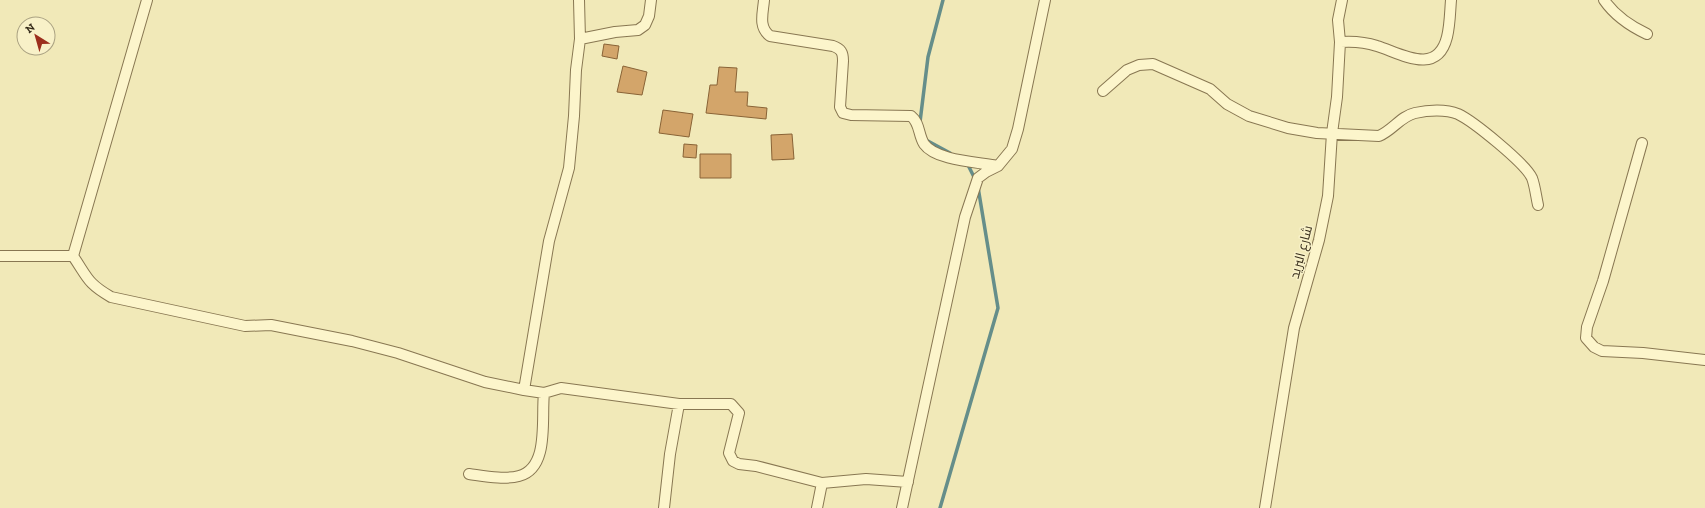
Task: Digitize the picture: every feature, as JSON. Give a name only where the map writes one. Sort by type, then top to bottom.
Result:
[{"type":"street","points":[[147,0],[73,256],[87,280],[94,288],[111,297],[245,326],[271,325],[352,341],[398,353],[478,380],[524,390],[544,393],[561,388],[679,404],[731,404],[739,413],[730,453],[733,461],[739,464],[756,466],[822,483],[866,479],[908,482]]},
{"type":"street","points":[[524,390],[549,241],[569,168],[576,70],[580,39],[578,0]]},
{"type":"street","points":[[580,39],[615,32],[638,30],[645,25],[649,16],[651,0]]},
{"type":"street","points":[[764,0],[762,26],[765,32],[770,36],[833,46],[840,49],[843,53],[840,107],[843,113],[851,115],[911,116],[916,120],[924,144],[934,153],[944,157],[998,166]]},
{"type":"street","points":[[902,508],[965,217],[978,178],[998,166],[1012,149],[1018,129],[1045,0]]},
{"type":"street","name":"شارع البريد","points":[[1264,508],[1294,328],[1319,240],[1328,196],[1332,133],[1337,97],[1340,42],[1338,20],[1342,0]]},
{"type":"street","points":[[1340,42],[1376,46],[1408,58],[1427,60],[1440,50],[1446,38],[1451,0]]},
{"type":"street","points":[[1604,0],[1613,13],[1631,26],[1647,34]]},
{"type":"street","points":[[1103,91],[1127,70],[1139,65],[1153,64],[1210,89],[1227,104],[1249,116],[1288,128],[1317,133],[1380,136],[1413,114],[1431,111],[1456,113],[1511,154],[1523,166],[1532,178],[1538,205]]},
{"type":"street","points":[[1642,143],[1603,281],[1587,327],[1586,338],[1594,347],[1602,351],[1643,353],[1705,360]]},
{"type":"street","points":[[0,256],[73,256]]},
{"type":"street","points":[[469,474],[492,477],[519,476],[533,469],[539,459],[543,431],[544,393]]},
{"type":"street","points":[[664,508],[670,454],[679,404]]},
{"type":"street","points":[[817,508],[822,483]]},
{"type":"building","points":[[604,44],[619,46],[617,59],[602,56]]},
{"type":"building","points":[[623,66],[647,72],[642,95],[617,92]]},
{"type":"building","points":[[719,67],[737,68],[735,92],[748,92],[747,106],[767,108],[766,119],[706,113],[710,85],[717,85]]},
{"type":"building","points":[[663,110],[693,114],[689,137],[659,133]]},
{"type":"building","points":[[792,134],[794,159],[772,160],[771,135]]},
{"type":"building","points":[[684,144],[697,145],[696,158],[683,157]]},
{"type":"building","points":[[700,154],[731,154],[731,178],[700,178]]},
{"type":"waterway","points":[[920,122],[928,57],[943,0]]},
{"type":"waterway","points":[[926,140],[950,153]]},
{"type":"waterway","points":[[967,163],[975,179]]},
{"type":"waterway","points":[[940,508],[998,308],[978,187]]}]
